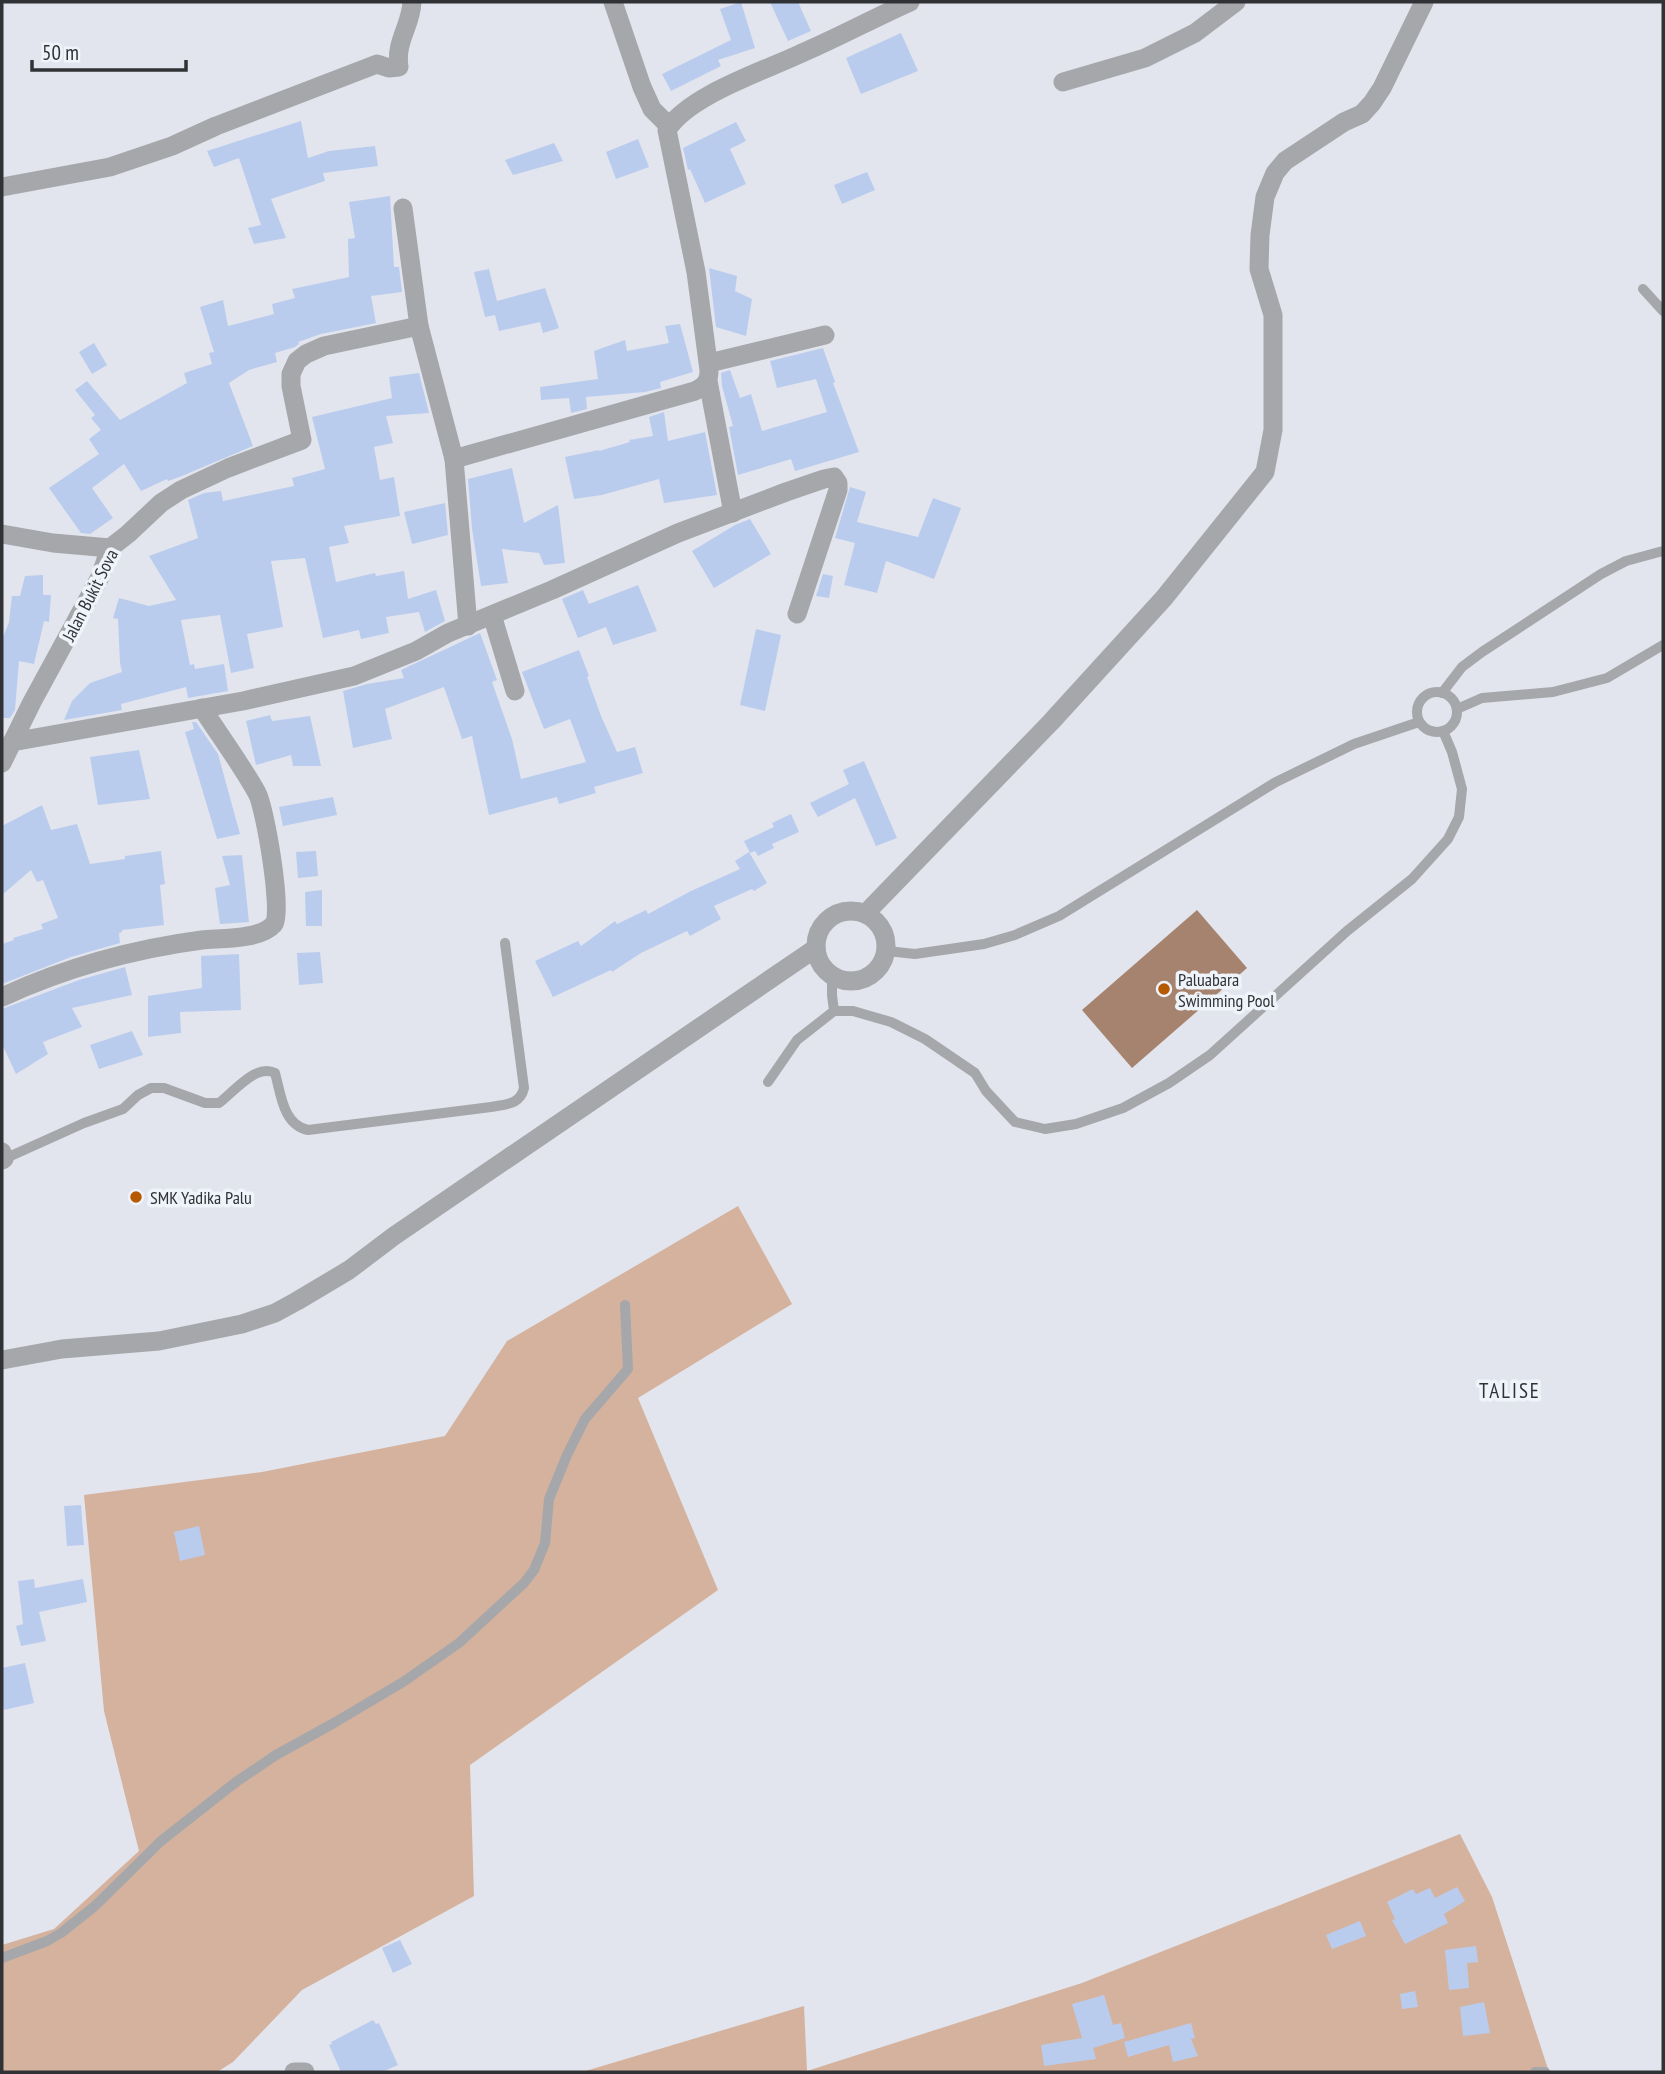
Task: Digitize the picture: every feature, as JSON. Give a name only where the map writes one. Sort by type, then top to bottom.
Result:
[{"type":"street","points":[[2,187],[110,167],[172,146],[377,64],[389,68],[399,67],[397,55],[402,34],[412,15],[412,2]]},
{"type":"street","points":[[614,2],[638,76],[652,109],[669,126]]},
{"type":"street","points":[[733,513],[708,372],[696,272],[667,130],[686,109],[727,87],[911,2]]},
{"type":"street","points":[[1063,82],[1145,58],[1195,33],[1236,2]]},
{"type":"street","points":[[865,914],[1051,722],[1164,598],[1265,472],[1273,430],[1273,314],[1259,269],[1265,197],[1275,173],[1286,161],[1344,122],[1362,114],[1372,103],[1424,2]]},
{"type":"street","points":[[403,208],[419,326],[454,459],[468,626]]},
{"type":"street","name":"Jalan Bukit Sova","points":[[2,763],[100,577],[110,548],[161,503],[181,490],[228,468],[302,440],[291,374],[297,361],[306,354],[324,346],[419,326]]},
{"type":"street","points":[[708,372],[824,335]]},
{"type":"street","points":[[454,459],[695,391],[705,385],[708,372]]},
{"type":"street","points":[[12,742],[313,687],[354,677],[653,543],[824,479],[836,479],[836,498],[797,614]]},
{"type":"street","points":[[2,534],[110,548]]},
{"type":"street","points":[[492,615],[515,691]]},
{"type":"street","points":[[2,997],[56,975],[105,960],[200,941],[254,935],[274,924],[278,917],[276,895],[259,796],[202,708]]},
{"type":"street","points":[[852,911],[865,914],[880,926],[886,938],[887,951],[883,963],[869,977],[850,982],[832,977],[822,966],[816,948],[817,935],[828,919],[852,911]]},
{"type":"street","points":[[2,1360],[62,1349],[178,1338],[242,1324],[275,1313],[349,1270],[394,1236],[816,948]]},
{"type":"street","points":[[294,2072],[306,2072]]},
{"type":"lane","points":[[1643,289],[1663,311]]},
{"type":"lane","points":[[1441,693],[1462,667],[1590,581],[1626,561],[1663,551]]},
{"type":"lane","points":[[1457,709],[1482,698],[1553,692],[1607,678],[1663,645]]},
{"type":"lane","points":[[1441,693],[1452,699],[1457,715],[1452,725],[1443,731],[1430,731],[1419,722],[1419,702],[1427,695],[1441,693]]},
{"type":"lane","points":[[887,951],[915,954],[984,944],[1015,935],[1059,916],[1276,782],[1353,744],[1419,722]]},
{"type":"lane","points":[[768,1082],[797,1040],[834,1011],[853,1011],[891,1022],[925,1039],[975,1073],[986,1091],[1015,1122],[1045,1129],[1076,1124],[1123,1108],[1169,1083],[1210,1055],[1347,931],[1412,878],[1448,839],[1459,817],[1462,789],[1443,731]]},
{"type":"lane","points":[[3,1157],[123,1109],[138,1095],[151,1088],[164,1088],[205,1103],[219,1103],[256,1073],[264,1070],[275,1073],[285,1110],[299,1128],[514,1103],[522,1097],[524,1088],[505,943]]},
{"type":"lane","points":[[832,977],[834,1011]]},
{"type":"lane","points":[[2,1958],[61,1933],[95,1906],[161,1841],[236,1782],[276,1755],[414,1674],[459,1643],[524,1583],[534,1570],[545,1543],[549,1499],[567,1455],[585,1419],[628,1369],[625,1305]]},
{"type":"lane","points":[[1535,2072],[1545,2072]]},
{"type":"shaded area","name":"Paluabara Swimming Pool","points":[[1197,910],[1247,968],[1132,1068],[1082,1010]]},
{"type":"shaded area","points":[[738,1206],[792,1304],[638,1398],[718,1590],[470,1765],[474,1896],[302,1990],[233,2062],[217,2072],[2,2072],[2,1945],[54,1929],[139,1851],[104,1711],[84,1495],[262,1472],[445,1436],[507,1341]]},
{"type":"shaded area","points":[[1460,1834],[1492,1897],[1549,2072],[582,2072],[804,2006],[807,2071],[1082,1983]]},
{"type":"building","points":[[741,2],[755,48],[718,60],[721,66],[671,91],[662,74],[731,40],[720,9]]},
{"type":"building","points":[[770,2],[798,2],[811,31],[788,41]]},
{"type":"building","points":[[901,33],[918,71],[861,94],[846,58]]},
{"type":"building","points":[[301,121],[308,158],[329,151],[375,146],[378,166],[323,173],[325,181],[271,199],[286,238],[254,244],[248,228],[261,225],[239,158],[214,167],[207,151]]},
{"type":"building","points":[[736,122],[746,141],[730,149],[746,184],[705,203],[690,169],[688,170],[683,148]]},
{"type":"building","points":[[638,139],[649,167],[616,179],[606,152]]},
{"type":"building","points":[[554,143],[563,161],[513,175],[505,160]]},
{"type":"building","points":[[867,172],[875,190],[842,204],[834,185]]},
{"type":"building","points":[[390,196],[394,267],[399,267],[402,292],[371,296],[376,323],[321,334],[298,342],[295,347],[275,353],[277,362],[249,370],[229,383],[253,446],[141,491],[124,464],[92,488],[113,518],[90,534],[81,533],[49,488],[99,454],[89,439],[101,430],[91,418],[95,415],[75,390],[87,381],[120,420],[187,383],[184,373],[212,364],[209,353],[214,352],[200,307],[223,300],[228,326],[274,314],[272,304],[295,298],[292,289],[349,277],[348,239],[355,238],[349,202]]},
{"type":"building","points":[[709,268],[737,276],[735,291],[752,299],[746,336],[716,327]]},
{"type":"building","points":[[489,269],[497,301],[545,288],[559,328],[543,333],[540,322],[499,331],[495,315],[485,317],[474,272]]},
{"type":"building","points":[[680,324],[693,372],[660,382],[661,388],[645,392],[586,397],[587,409],[571,413],[569,398],[541,400],[540,387],[598,379],[594,351],[625,340],[627,351],[669,343],[665,326]]},
{"type":"building","points":[[94,343],[107,365],[92,374],[79,352]]},
{"type":"building","points":[[823,348],[859,452],[795,471],[791,459],[738,475],[729,427],[733,426],[721,373],[730,370],[740,398],[751,394],[762,431],[827,412],[816,379],[777,388],[770,361]]},
{"type":"building","points":[[419,373],[429,413],[386,416],[393,443],[374,447],[380,480],[394,477],[400,516],[344,526],[349,543],[329,547],[336,582],[375,573],[376,576],[404,571],[408,599],[436,590],[445,621],[425,632],[419,612],[386,617],[389,633],[361,639],[359,630],[323,638],[305,558],[271,561],[283,627],[247,634],[254,668],[231,673],[220,615],[181,620],[190,665],[194,664],[195,669],[224,664],[228,691],[188,698],[186,687],[121,704],[122,710],[64,720],[72,701],[90,683],[122,672],[118,619],[113,618],[119,598],[149,606],[176,600],[149,556],[198,538],[188,500],[204,493],[221,491],[223,501],[294,486],[292,478],[325,469],[312,417],[392,398],[389,377]]},
{"type":"building","points":[[664,412],[668,441],[705,432],[717,495],[664,503],[659,479],[602,495],[574,499],[565,457],[653,436],[649,417]]},
{"type":"building","points":[[512,468],[524,523],[558,505],[565,563],[544,565],[539,553],[502,549],[508,583],[481,586],[468,479]]},
{"type":"building","points":[[850,487],[866,492],[857,522],[918,537],[933,498],[961,508],[934,579],[886,561],[877,593],[844,585],[855,543],[835,538]]},
{"type":"building","points":[[445,503],[448,535],[412,544],[404,512]]},
{"type":"building","points":[[750,519],[771,554],[714,588],[692,551]]},
{"type":"building","points":[[823,574],[833,576],[829,598],[816,596]]},
{"type":"building","points":[[43,575],[43,595],[51,595],[49,622],[44,621],[34,664],[19,661],[15,710],[10,718],[2,718],[2,640],[9,622],[12,596],[20,596],[25,576]]},
{"type":"building","points":[[638,585],[657,631],[613,645],[606,627],[578,638],[562,599],[583,590],[589,604]]},
{"type":"building","points":[[756,629],[781,635],[765,711],[740,705]]},
{"type":"building","points":[[480,633],[497,680],[492,682],[512,739],[521,779],[586,762],[570,719],[544,729],[522,672],[579,650],[601,716],[617,752],[635,747],[643,773],[594,787],[596,793],[559,804],[557,797],[489,815],[472,736],[462,739],[444,687],[385,709],[392,739],[353,748],[343,691],[404,678],[401,670]]},
{"type":"building","points":[[270,715],[272,721],[310,716],[321,766],[293,766],[291,755],[256,765],[246,721]]},
{"type":"building","points":[[192,722],[196,722],[218,754],[240,834],[217,839],[185,732],[194,729]]},
{"type":"building","points":[[139,750],[150,799],[98,805],[90,757]]},
{"type":"building","points":[[864,761],[897,838],[876,846],[855,798],[818,817],[810,803],[849,784],[843,770]]},
{"type":"building","points":[[333,797],[337,815],[283,826],[279,807]]},
{"type":"building","points":[[42,805],[51,830],[77,824],[90,864],[161,851],[165,884],[160,885],[164,925],[122,930],[119,933],[120,943],[71,957],[2,984],[2,944],[43,929],[41,924],[58,918],[43,880],[37,882],[31,870],[2,895],[2,826]]},
{"type":"building","points":[[791,814],[799,832],[772,844],[774,848],[758,856],[755,851],[750,853],[744,841],[774,827],[772,823]]},
{"type":"building","points":[[316,851],[318,876],[298,878],[296,852]]},
{"type":"building","points":[[749,852],[767,883],[754,891],[752,889],[714,906],[721,919],[690,936],[687,931],[641,953],[612,972],[611,970],[553,997],[535,961],[578,941],[581,946],[615,921],[617,924],[646,910],[648,914],[740,869],[735,861]]},
{"type":"building","points":[[242,855],[249,922],[220,924],[215,888],[230,885],[222,856]]},
{"type":"building","points":[[322,890],[322,926],[306,926],[305,892]]},
{"type":"building","points":[[320,952],[323,983],[299,985],[297,953]]},
{"type":"building","points":[[239,954],[241,1010],[180,1012],[181,1033],[148,1037],[148,996],[202,988],[201,956]]},
{"type":"building","points":[[125,967],[132,995],[72,1008],[82,1027],[43,1042],[48,1054],[16,1074],[2,1044],[2,1009],[79,980]]},
{"type":"building","points":[[132,1031],[143,1055],[99,1069],[90,1045]]},
{"type":"building","points":[[81,1505],[84,1545],[67,1546],[64,1506]]},
{"type":"building","points":[[199,1526],[205,1555],[180,1561],[174,1532]]},
{"type":"building","points":[[34,1579],[35,1588],[83,1579],[87,1602],[39,1612],[46,1641],[21,1646],[16,1626],[23,1624],[18,1581]]},
{"type":"building","points":[[25,1663],[34,1703],[4,1710],[2,1668]]},
{"type":"building","points":[[1457,1887],[1465,1901],[1444,1914],[1448,1923],[1405,1944],[1392,1920],[1395,1919],[1387,1902],[1413,1889],[1416,1894],[1430,1888],[1435,1898]]},
{"type":"building","points":[[1360,1921],[1366,1936],[1332,1949],[1326,1935]]},
{"type":"building","points":[[400,1940],[412,1964],[393,1973],[382,1948]]},
{"type":"building","points":[[1476,1946],[1478,1962],[1467,1963],[1469,1988],[1449,1990],[1445,1950]]},
{"type":"building","points":[[1415,1991],[1418,2007],[1402,2009],[1400,1994]]},
{"type":"building","points":[[1104,1995],[1113,2025],[1121,2023],[1125,2038],[1093,2048],[1096,2059],[1044,2066],[1041,2045],[1082,2038],[1072,2004]]},
{"type":"building","points":[[1484,2002],[1490,2033],[1463,2036],[1460,2007]]},
{"type":"building","points":[[373,2020],[376,2024],[379,2023],[398,2065],[382,2072],[341,2072],[329,2045]]},
{"type":"building","points":[[1191,2023],[1195,2038],[1191,2039],[1198,2056],[1173,2062],[1169,2045],[1128,2057],[1124,2042]]},
{"type":"place","name":"Paluabara Swimming Pool","points":[[1164,989]]},
{"type":"place","name":"SMK Yadika Palu","points":[[136,1197]]},
{"type":"district","name":"TALISE","points":[[1510,1390]]}]
